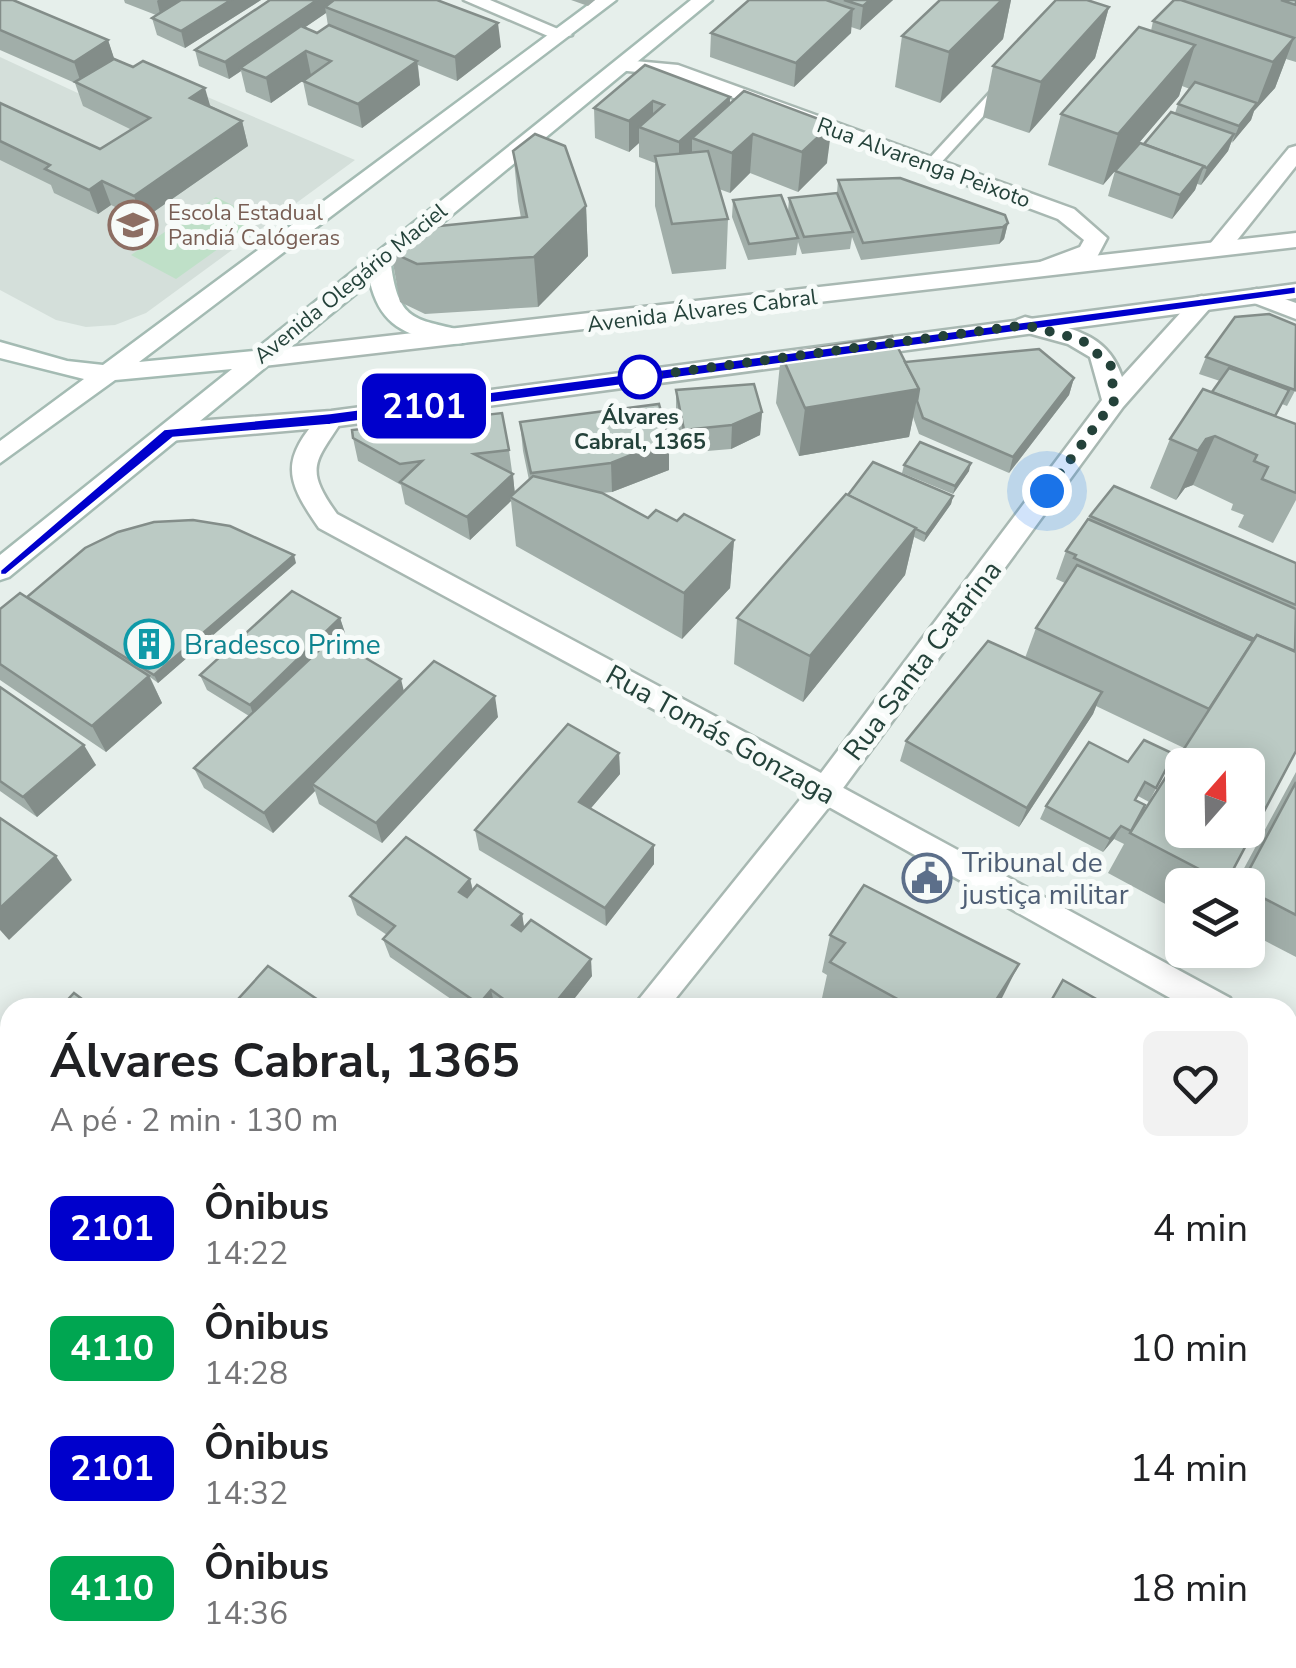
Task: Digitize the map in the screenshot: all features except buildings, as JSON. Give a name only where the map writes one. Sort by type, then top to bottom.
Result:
[{"type":"street","points":[[472,0],[562,36]]},
{"type":"street","points":[[0,454],[608,0]]},
{"type":"street","name":"Avenida Olegário Maciel","points":[[0,570],[255,359],[703,0]]},
{"type":"street","name":"Rua Alvarenga Peixoto","points":[[624,66],[671,69],[932,164],[1066,214],[1096,238],[1090,252],[1040,270]]},
{"type":"street","points":[[1218,249],[1296,152]]},
{"type":"street","points":[[1276,178],[1296,197]]},
{"type":"street","name":"Avenida Álvares Cabral","points":[[0,350],[68,369],[107,373],[459,337],[1296,240]]},
{"type":"street","points":[[378,261],[383,302],[395,316],[415,330],[459,337]]},
{"type":"street","points":[[169,432],[330,419],[1296,291]]},
{"type":"street","points":[[1257,296],[1296,312]]},
{"type":"street","name":"Rua Santa Catarina","points":[[656,998],[824,790],[1114,401],[1202,303]]},
{"type":"street","points":[[1025,325],[1082,340],[1099,352],[1111,366],[1114,401]]},
{"type":"street","name":"Rua Tomás Gonzaga","points":[[330,419],[308,444],[300,467],[306,492],[328,520],[1201,998]]},
{"type":"lane","points":[[932,164],[1003,87]]},
{"type":"shaded area","name":"Escola Estadual Pandiá Calógeras","points":[[0,57],[82,95],[130,64],[355,160],[146,313],[115,325],[86,327],[56,320],[0,290]]},
{"type":"green space","points":[[216,197],[260,219],[176,279],[131,255]]},
{"type":"bus line","name":"2101","points":[[0,570],[169,432],[330,419],[1296,291]]},
{"type":"place","name":"Escola Estadual Pandiá Calógeras","points":[[133,225]]},
{"type":"place","name":"Álvares Cabral, 1365","points":[[640,377]]},
{"type":"place","name":"Bradesco Prime","points":[[149,644]]},
{"type":"place","name":"Tribunal de justiça militar","points":[[927,878]]},
{"type":"route","points":[[640,377],[1025,325],[1082,340],[1111,366],[1114,401],[1047,491]]}]
